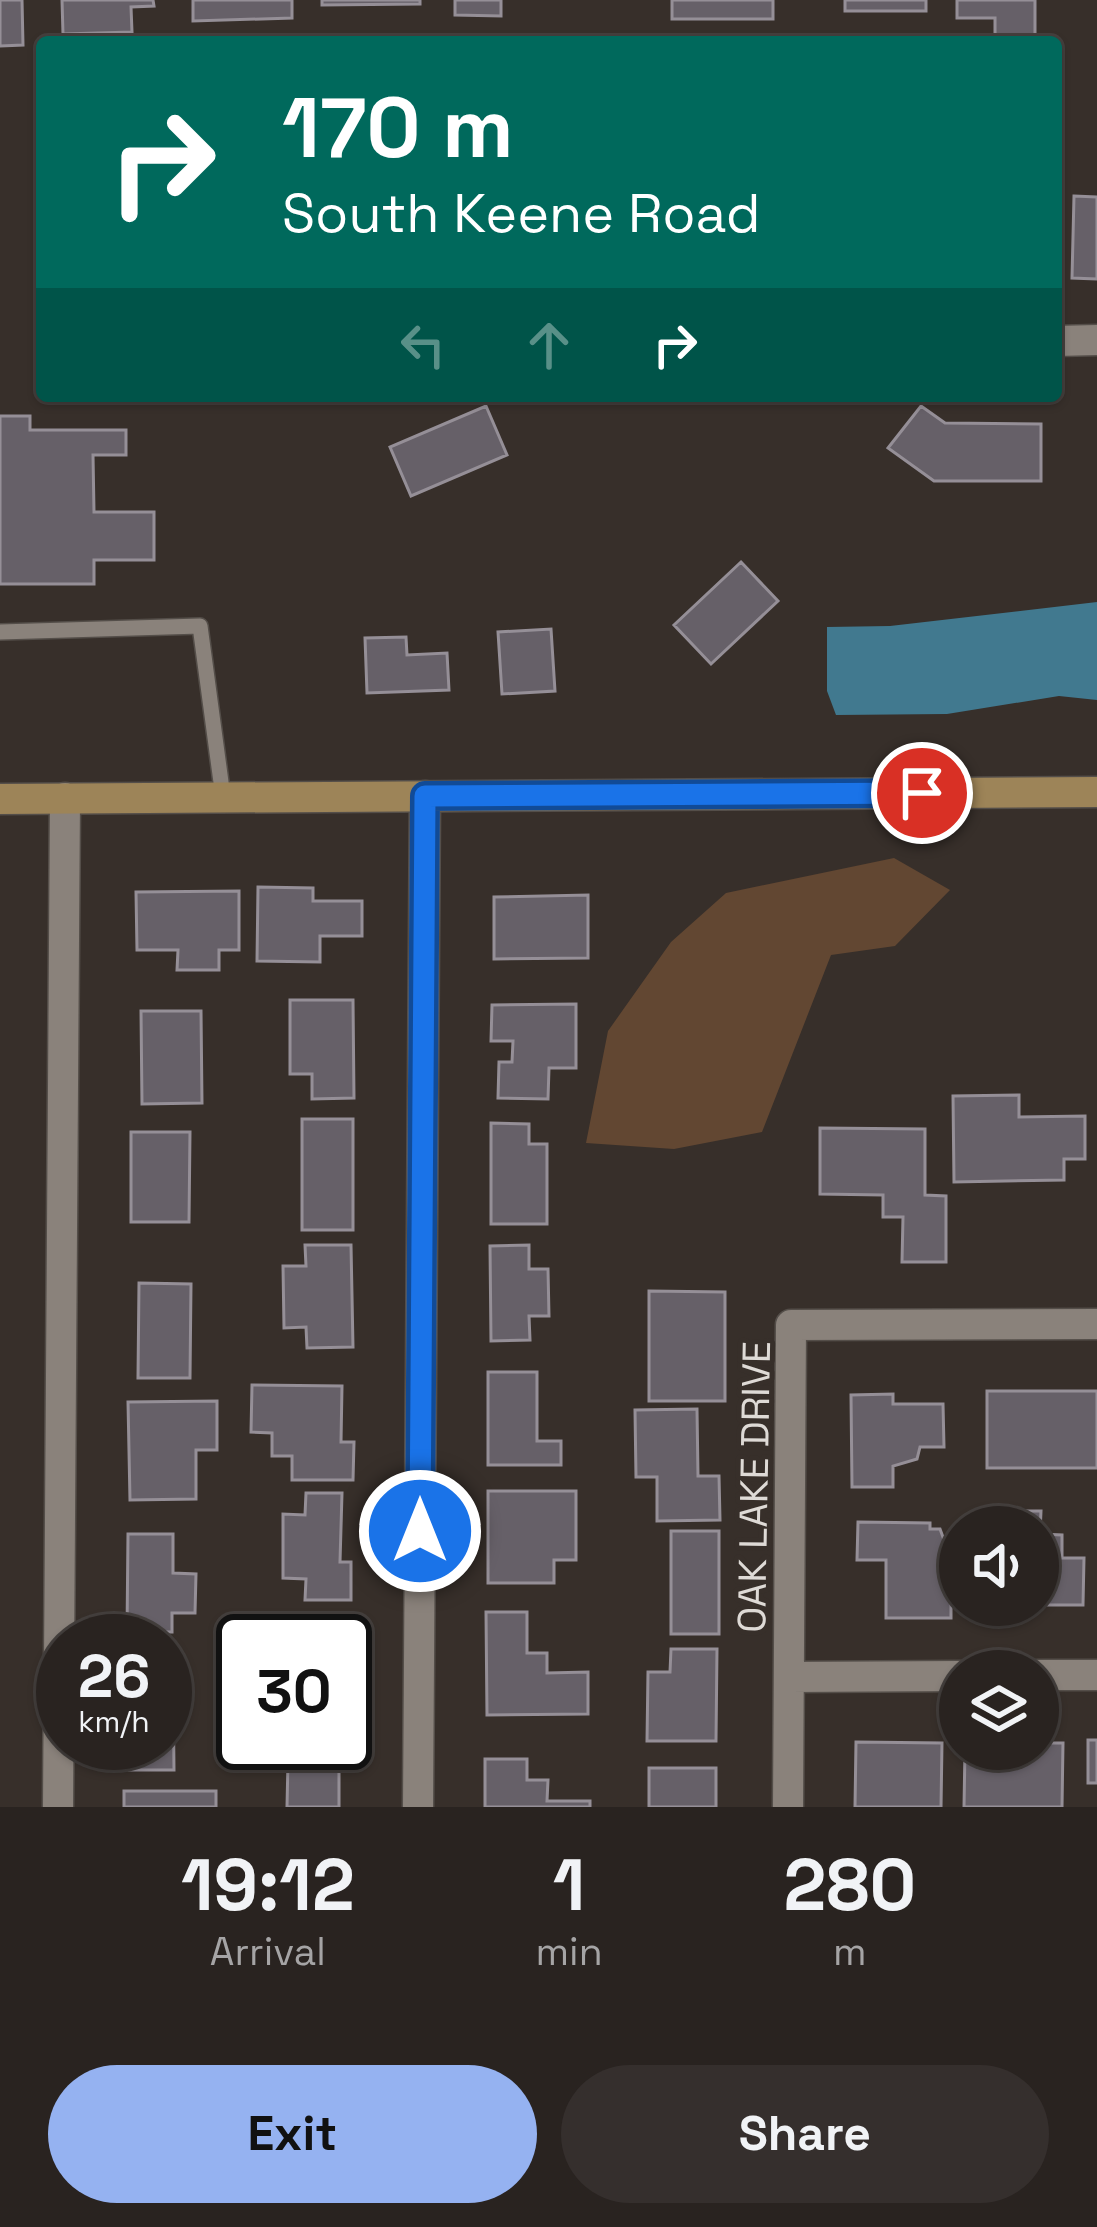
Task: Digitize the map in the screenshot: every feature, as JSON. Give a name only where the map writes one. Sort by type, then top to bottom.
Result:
[{"type":"main road","points":[[0,799],[1097,792]]},
{"type":"street","points":[[1062,341],[1097,340]]},
{"type":"street","points":[[418,1807],[425,796]]},
{"type":"street","points":[[58,1807],[64,798]]},
{"type":"street","name":"OAK LAKE DRIVE","points":[[788,1807],[791,1325],[1097,1324]]},
{"type":"street","points":[[1059,1675],[1097,1675]]},
{"type":"street","points":[[790,1677],[939,1676]]},
{"type":"lane","points":[[0,632],[200,626],[223,797]]},
{"type":"shaded area","points":[[894,858],[950,890],[895,946],[831,955],[762,1132],[674,1149],[586,1143],[608,1031],[671,942],[726,893]]},
{"type":"water","points":[[1097,602],[1097,700],[1059,696],[947,714],[836,715],[827,691],[827,627],[890,626]]},
{"type":"building","points":[[0,0],[22,0],[23,45],[0,46]]},
{"type":"building","points":[[62,0],[153,0],[154,6],[131,7],[132,32],[63,34]]},
{"type":"building","points":[[193,0],[292,0],[292,18],[193,21]]},
{"type":"building","points":[[322,0],[420,0],[420,4],[322,5]]},
{"type":"building","points":[[455,0],[501,0],[501,16],[455,15]]},
{"type":"building","points":[[672,0],[773,0],[773,19],[672,19]]},
{"type":"building","points":[[845,0],[926,0],[926,11],[845,11]]},
{"type":"building","points":[[957,0],[1035,0],[1035,36],[995,36],[995,18],[957,18]]},
{"type":"building","points":[[1074,196],[1097,197],[1097,279],[1072,278]]},
{"type":"building","points":[[486,406],[507,455],[411,496],[390,447]]},
{"type":"building","points":[[921,406],[945,423],[1041,424],[1041,481],[934,481],[888,448]]},
{"type":"building","points":[[0,416],[30,416],[30,430],[126,430],[126,455],[93,455],[94,512],[154,512],[154,560],[94,560],[94,584],[0,584]]},
{"type":"building","points":[[741,562],[778,601],[711,664],[674,625]]},
{"type":"building","points":[[551,629],[555,691],[502,694],[498,632]]},
{"type":"building","points":[[406,637],[407,655],[447,653],[449,690],[367,693],[365,638]]},
{"type":"building","points":[[258,887],[313,888],[313,901],[362,901],[362,936],[320,936],[320,962],[257,961]]},
{"type":"building","points":[[239,891],[239,950],[219,950],[219,970],[177,970],[178,950],[137,950],[136,892]]},
{"type":"building","points":[[588,895],[588,958],[494,959],[494,897]]},
{"type":"building","points":[[290,1000],[353,1000],[354,1098],[312,1099],[312,1074],[290,1074]]},
{"type":"building","points":[[576,1004],[576,1068],[549,1068],[548,1099],[498,1098],[499,1062],[512,1062],[513,1041],[491,1041],[492,1005]]},
{"type":"building","points":[[141,1011],[201,1011],[202,1103],[142,1104]]},
{"type":"building","points":[[1019,1095],[1019,1117],[1085,1116],[1085,1159],[1064,1159],[1064,1180],[954,1182],[953,1096]]},
{"type":"building","points":[[302,1119],[353,1119],[353,1230],[302,1230]]},
{"type":"building","points":[[491,1123],[529,1124],[529,1144],[547,1144],[547,1224],[491,1224]]},
{"type":"building","points":[[820,1128],[925,1129],[925,1195],[946,1196],[946,1262],[902,1262],[903,1217],[883,1217],[883,1195],[820,1194]]},
{"type":"building","points":[[131,1132],[190,1132],[189,1222],[131,1222]]},
{"type":"building","points":[[305,1245],[351,1245],[353,1347],[307,1348],[306,1327],[284,1328],[283,1266],[306,1266]]},
{"type":"building","points":[[529,1245],[529,1269],[548,1269],[549,1316],[529,1316],[530,1340],[491,1341],[490,1246]]},
{"type":"building","points":[[139,1283],[191,1284],[190,1378],[138,1378]]},
{"type":"building","points":[[649,1291],[725,1292],[725,1401],[649,1401]]},
{"type":"building","points":[[488,1372],[537,1372],[537,1441],[561,1441],[561,1465],[488,1465]]},
{"type":"building","points":[[252,1385],[342,1386],[341,1442],[354,1442],[353,1480],[292,1480],[292,1456],[272,1456],[272,1433],[251,1432]]},
{"type":"building","points":[[987,1391],[1097,1391],[1097,1468],[987,1468]]},
{"type":"building","points":[[893,1394],[893,1404],[943,1404],[944,1447],[920,1447],[917,1459],[893,1466],[893,1487],[852,1487],[851,1395]]},
{"type":"building","points":[[217,1401],[217,1450],[196,1450],[196,1499],[130,1500],[128,1402]]},
{"type":"building","points":[[697,1409],[698,1476],[719,1476],[720,1520],[657,1521],[657,1477],[636,1477],[635,1410]]},
{"type":"building","points":[[488,1491],[576,1491],[576,1560],[554,1560],[554,1583],[488,1583]]},
{"type":"building","points":[[306,1493],[342,1493],[340,1562],[351,1562],[351,1600],[305,1600],[306,1579],[283,1578],[283,1514],[305,1515]]},
{"type":"building","points":[[858,1522],[930,1523],[930,1529],[939,1529],[939,1618],[886,1618],[886,1560],[857,1560]]},
{"type":"building","points":[[671,1531],[719,1531],[719,1634],[671,1634]]},
{"type":"building","points":[[128,1534],[173,1534],[173,1573],[196,1574],[195,1613],[127,1614]]},
{"type":"building","points":[[1059,1535],[1062,1558],[1084,1558],[1083,1605],[1059,1605]]},
{"type":"building","points":[[486,1612],[527,1612],[527,1653],[547,1653],[547,1673],[588,1672],[588,1714],[487,1715]]},
{"type":"building","points":[[671,1649],[717,1649],[716,1741],[647,1741],[648,1672],[670,1672]]},
{"type":"building","points":[[1088,1740],[1097,1740],[1097,1783],[1088,1783]]},
{"type":"building","points":[[856,1742],[939,1743],[941,1807],[855,1807]]},
{"type":"building","points":[[1059,1743],[1063,1743],[1062,1807],[964,1807],[965,1770],[1059,1770]]},
{"type":"building","points":[[485,1759],[527,1759],[527,1780],[548,1780],[547,1801],[590,1801],[590,1807],[485,1807]]},
{"type":"building","points":[[649,1768],[716,1768],[716,1807],[649,1807]]},
{"type":"building","points":[[288,1770],[339,1770],[339,1807],[287,1807]]},
{"type":"building","points":[[124,1791],[216,1791],[216,1807],[124,1807]]},
{"type":"route","points":[[420,1531],[425,796],[922,793]]}]
